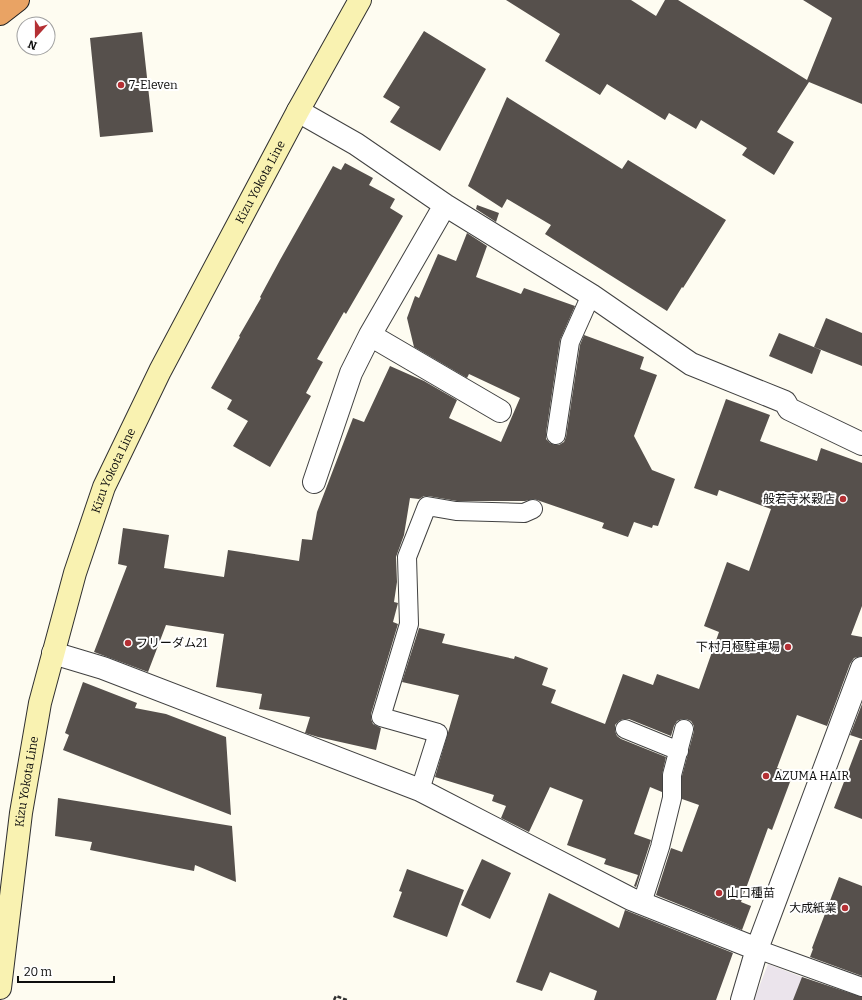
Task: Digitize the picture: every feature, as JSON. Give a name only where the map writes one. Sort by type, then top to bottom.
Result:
[{"type":"highway","points":[[0,14],[18,0]]},
{"type":"main road","name":"Kizu Yokota Line","points":[[0,988],[21,813],[40,703],[75,573],[104,487],[160,371],[298,110],[360,0]]},
{"type":"street","points":[[298,110],[356,144],[445,205],[592,295],[691,364],[785,402],[789,410],[862,444]]},
{"type":"street","points":[[314,482],[351,373],[370,335],[445,205]]},
{"type":"street","points":[[370,335],[500,411]]},
{"type":"street","points":[[53,653],[103,668],[420,790],[631,899],[757,949]]},
{"type":"street","points":[[742,1000],[757,949],[860,678]]},
{"type":"lane","points":[[556,435],[570,342],[592,295]]},
{"type":"lane","points":[[420,790],[438,733],[381,717],[409,624],[407,557],[427,506],[456,511],[524,514],[533,509]]},
{"type":"lane","points":[[642,903],[662,840],[672,798],[672,775],[684,729]]},
{"type":"lane","points":[[625,730],[679,751]]},
{"type":"lane","points":[[757,949],[862,987]]},
{"type":"path","points":[[334,1000],[336,996],[347,1000]]},
{"type":"shaded area","points":[[768,964],[857,998],[857,1000],[754,1000]]},
{"type":"building","points":[[506,0],[631,0],[656,16],[665,0],[678,0],[807,80],[832,18],[803,0],[862,0],[862,104],[809,82],[777,132],[794,142],[774,175],[742,155],[747,148],[701,120],[696,129],[669,113],[665,120],[607,84],[600,95],[545,61],[560,34]]},
{"type":"building","points":[[424,31],[486,69],[440,151],[390,122],[400,107],[383,97]]},
{"type":"building","name":"7-Eleven","points":[[142,32],[153,132],[100,137],[90,38]]},
{"type":"building","points":[[507,97],[622,169],[628,160],[726,220],[667,311],[545,234],[551,225],[507,199],[502,208],[468,186]]},
{"type":"building","points":[[345,163],[373,178],[369,185],[395,199],[390,208],[403,216],[346,314],[344,312],[317,359],[323,362],[306,393],[311,396],[270,467],[233,446],[248,421],[227,409],[232,400],[211,388],[333,166],[341,170]]},
{"type":"building","points":[[477,205],[499,213],[496,222],[476,209]]},
{"type":"building","points":[[467,233],[487,246],[476,277],[521,294],[524,288],[575,306],[560,340],[546,433],[546,439],[550,443],[559,445],[564,442],[566,437],[580,345],[584,335],[644,357],[640,369],[657,375],[634,436],[652,470],[675,479],[658,526],[653,525],[652,528],[634,522],[628,537],[602,528],[604,523],[534,499],[525,501],[457,501],[428,496],[424,496],[419,499],[410,498],[404,535],[396,557],[397,582],[394,602],[398,603],[393,622],[398,624],[371,714],[373,724],[381,728],[376,750],[305,733],[310,717],[259,709],[262,694],[216,687],[224,634],[166,625],[148,672],[94,652],[127,566],[118,564],[123,528],[169,535],[164,568],[224,577],[228,550],[299,561],[302,539],[312,540],[317,512],[353,418],[364,422],[390,366],[424,381],[457,400],[449,418],[501,442],[520,398],[469,374],[467,378],[414,347],[407,318],[415,296],[419,298],[438,254],[456,261]]},
{"type":"building","points":[[826,318],[862,333],[862,366],[814,347]]},
{"type":"building","points":[[779,333],[821,350],[812,374],[769,356]]},
{"type":"building","points":[[726,399],[770,415],[760,441],[817,461],[821,448],[862,463],[862,606],[851,635],[862,637],[862,656],[854,658],[850,664],[827,726],[797,715],[777,768],[793,774],[772,830],[768,828],[741,902],[751,906],[742,930],[656,895],[671,848],[682,852],[699,805],[682,799],[682,776],[694,731],[694,726],[691,721],[682,719],[677,721],[671,736],[629,719],[623,719],[615,725],[617,736],[621,739],[666,757],[662,775],[662,792],[650,787],[634,834],[651,840],[636,887],[634,886],[638,875],[604,864],[606,859],[567,845],[583,800],[550,787],[529,832],[501,818],[506,806],[492,801],[494,795],[435,777],[459,695],[402,682],[419,628],[445,634],[442,643],[514,659],[515,656],[548,668],[542,685],[556,690],[551,703],[605,724],[623,674],[653,685],[657,674],[699,689],[719,632],[704,626],[727,562],[749,571],[771,509],[719,490],[717,496],[694,488]]},
{"type":"building","points":[[83,682],[137,703],[135,708],[166,714],[226,737],[231,815],[63,750],[69,735],[65,733]]},
{"type":"building","points":[[862,704],[862,739],[850,735]]},
{"type":"building","points":[[860,740],[862,740],[862,819],[834,808]]},
{"type":"building","points":[[58,798],[232,826],[236,882],[195,865],[194,871],[90,850],[92,842],[55,836]]},
{"type":"building","points":[[482,859],[511,873],[490,919],[461,905]]},
{"type":"building","points":[[407,869],[464,890],[447,937],[393,917],[402,892],[399,891]]},
{"type":"building","name":"大成紙業","points":[[839,877],[862,886],[862,976],[810,957]]},
{"type":"building","points":[[549,893],[619,928],[625,910],[733,953],[716,1000],[594,1000],[597,991],[550,972],[542,991],[516,982]]},
{"type":"building","points":[[802,977],[862,997],[862,1000],[793,1000]]},
{"type":"place","name":"7-Eleven","points":[[121,85]]},
{"type":"place","name":"般若寺米穀店","points":[[843,499]]},
{"type":"place","name":"フリーダム21","points":[[128,643]]},
{"type":"place","name":"下村月極駐車場","points":[[788,647]]},
{"type":"place","name":"AZUMA HAIR","points":[[766,776]]},
{"type":"place","name":"山口種苗","points":[[719,893]]},
{"type":"place","name":"大成紙業","points":[[845,908]]}]
